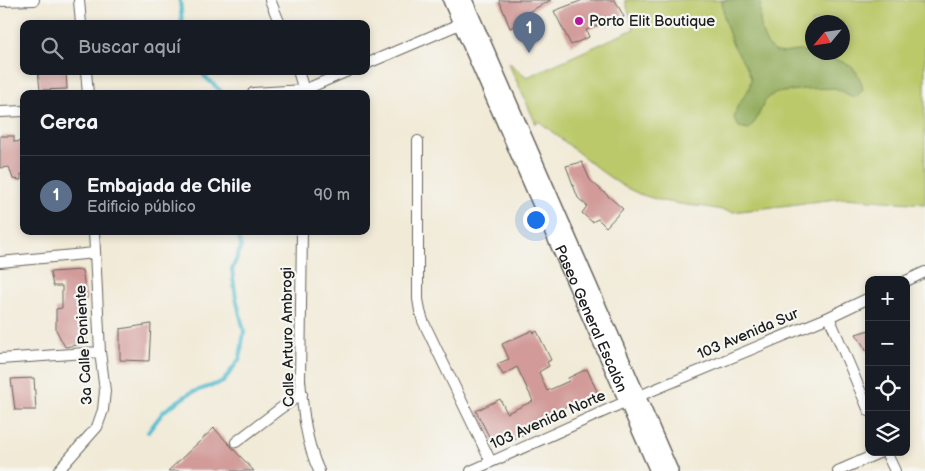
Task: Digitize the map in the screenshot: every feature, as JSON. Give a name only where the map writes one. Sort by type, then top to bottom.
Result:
[{"type":"street","points":[[0,1],[34,0]]},
{"type":"street","points":[[79,0],[81,20]]},
{"type":"street","points":[[270,0],[278,20]]},
{"type":"street","name":"Paseo General Escalón","points":[[451,0],[466,21],[632,399],[658,471]]},
{"type":"street","name":"Paseo General Escalón","points":[[464,0],[466,21]]},
{"type":"street","points":[[370,62],[466,21]]},
{"type":"street","points":[[86,75],[88,90]]},
{"type":"street","points":[[299,75],[303,90]]},
{"type":"street","points":[[308,90],[340,75]]},
{"type":"street","points":[[0,112],[20,110]]},
{"type":"street","points":[[418,141],[418,285],[420,311],[423,321],[491,462]]},
{"type":"street","name":"3a Calle Poniente","points":[[58,471],[97,427],[103,410],[105,391],[100,352],[94,235]]},
{"type":"street","name":"Calle Arturo Ambrogi","points":[[302,235],[300,380],[309,440],[319,471]]},
{"type":"street","points":[[0,262],[95,253]]},
{"type":"street","points":[[910,279],[925,272]]},
{"type":"street","name":"103 Avenida Sur","points":[[632,399],[829,317],[865,300]]},
{"type":"street","points":[[829,317],[865,402]]},
{"type":"street","points":[[0,359],[100,352]]},
{"type":"street","points":[[236,442],[302,394]]},
{"type":"street","name":"Paseo General Escalón","points":[[632,399],[670,471]]},
{"type":"street","name":"103 Avenida Norte","points":[[470,471],[632,399]]},
{"type":"street","points":[[838,471],[872,456]]},
{"type":"street","points":[[888,456],[895,471]]},
{"type":"green space","points":[[625,0],[925,0],[925,204],[845,198],[733,212],[662,201],[639,194],[621,185],[601,171],[540,122],[536,124],[508,62],[527,77],[634,29]]},
{"type":"green space","points":[[722,0],[761,0],[762,29],[764,37],[771,48],[780,53],[805,52],[805,60],[837,60],[846,63],[855,70],[863,90],[855,98],[835,88],[804,89],[773,94],[765,101],[756,120],[749,129],[739,127],[734,118],[737,107],[749,89],[751,78],[732,43],[724,18]]},
{"type":"building","points":[[499,0],[551,0],[519,17],[522,22],[510,28]]},
{"type":"building","name":"Porto Elit Boutique","points":[[583,0],[615,0],[624,17],[607,26],[605,23],[586,30],[589,37],[571,45],[554,11]]},
{"type":"building","points":[[38,75],[66,75],[67,89],[40,90]]},
{"type":"building","points":[[0,136],[14,136],[14,142],[20,141],[20,180],[13,179],[9,167],[0,168]]},
{"type":"building","points":[[582,162],[590,180],[623,209],[606,227],[598,219],[592,222],[582,213],[587,206],[578,198],[566,166]]},
{"type":"building","points":[[82,270],[87,299],[79,299],[87,343],[65,347],[56,330],[56,309],[62,308],[62,286],[53,286],[50,272]]},
{"type":"building","points":[[151,324],[149,361],[120,360],[120,329]]},
{"type":"building","points":[[533,330],[534,333],[537,331],[551,360],[547,362],[549,366],[539,372],[547,391],[569,381],[568,378],[587,369],[599,396],[580,404],[578,401],[533,422],[533,424],[526,427],[528,432],[495,448],[476,411],[500,399],[507,413],[533,401],[517,367],[503,375],[497,364],[509,359],[502,344]]},
{"type":"building","points":[[865,331],[865,349],[856,334]]},
{"type":"building","points":[[34,378],[36,410],[15,410],[11,379]]},
{"type":"building","points":[[214,428],[254,471],[168,471]]},
{"type":"waterway","points":[[180,0],[182,20]]},
{"type":"waterway","points":[[204,75],[220,90]]},
{"type":"waterway","points":[[148,432],[164,411],[190,393],[223,382],[240,358],[244,331],[232,270],[241,247],[238,235]]},
{"type":"place","name":"Porto Elit Boutique","points":[[579,21]]},
{"type":"place","name":"Embajada de Chile","points":[[529,53]]}]
